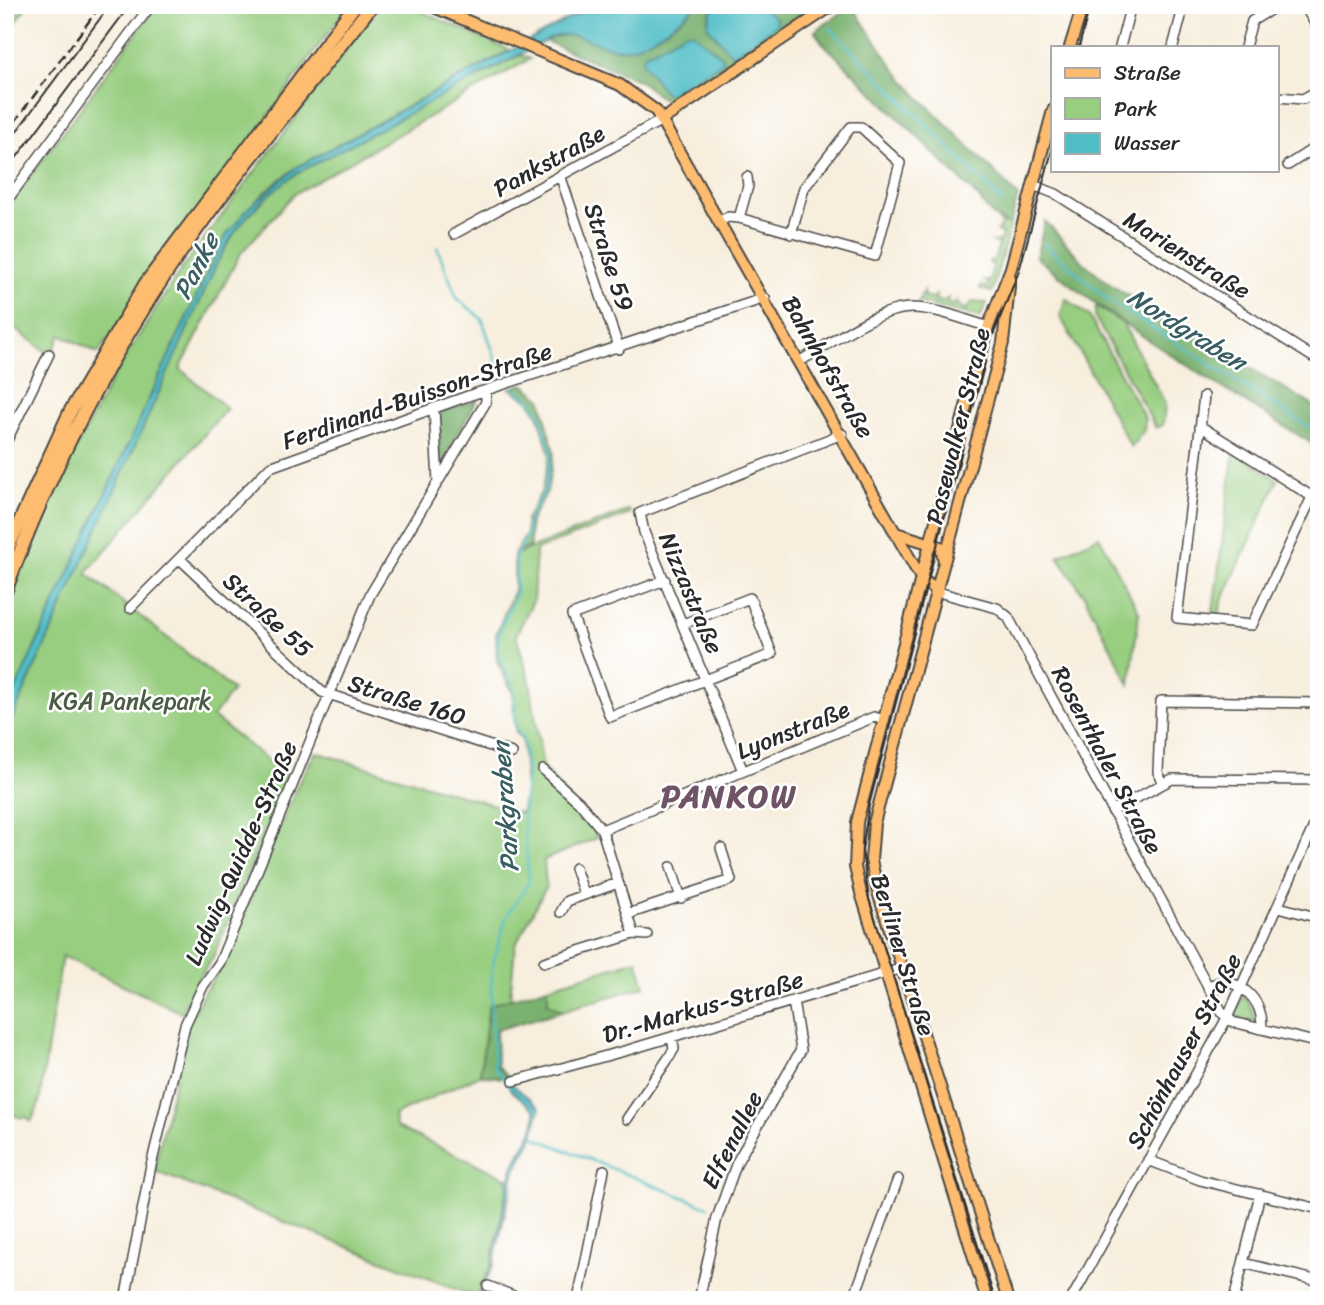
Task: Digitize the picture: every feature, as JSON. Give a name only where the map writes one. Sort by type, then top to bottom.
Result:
[{"type":"highway","points":[[5,554],[70,412],[146,283],[355,5]]},
{"type":"highway","points":[[5,592],[34,513],[99,383],[146,304],[200,226],[372,5]]},
{"type":"main road","name":"Bahnhofstraße","points":[[429,5],[629,90],[652,106],[765,298],[899,534],[921,578]]},
{"type":"main road","points":[[662,120],[833,5]]},
{"type":"main road","points":[[1070,46],[1083,5]]},
{"type":"main road","name":"Pasewalker Straße","points":[[921,578],[987,326],[1011,268],[1051,118]]},
{"type":"main road","name":"Pasewalker Straße","points":[[938,592],[1006,330],[1011,268]]},
{"type":"main road","points":[[987,326],[1006,330]]},
{"type":"main road","points":[[960,430],[979,435]]},
{"type":"main road","points":[[899,534],[943,549],[944,563]]},
{"type":"main road","points":[[921,578],[938,592]]},
{"type":"main road","name":"Berliner Straße","points":[[921,578],[857,822],[854,851],[856,874],[987,1300]]},
{"type":"main road","name":"Berliner Straße","points":[[938,592],[872,836],[874,879],[1008,1300]]},
{"type":"street","points":[[5,203],[151,5]]},
{"type":"street","points":[[1120,46],[1131,5]]},
{"type":"street","points":[[1173,46],[1184,5]]},
{"type":"street","points":[[1245,46],[1252,21],[1278,5]]},
{"type":"street","points":[[1304,5],[1319,30]]},
{"type":"street","points":[[1278,96],[1303,99],[1319,90]]},
{"type":"street","name":"Pankstraße","points":[[454,234],[561,178],[662,120]]},
{"type":"street","points":[[720,220],[728,217],[740,218],[791,234],[875,256],[900,163],[861,127],[851,127],[804,188],[791,234]]},
{"type":"street","points":[[1288,165],[1319,145]]},
{"type":"street","points":[[740,218],[748,186],[747,177]]},
{"type":"street","name":"Straße 59","points":[[561,178],[619,349]]},
{"type":"street","name":"Marienstraße","points":[[1033,185],[1056,194],[1319,360]]},
{"type":"street","name":"Ferdinand-Buisson-Straße","points":[[130,608],[181,560],[270,467],[486,390],[619,349],[765,298]]},
{"type":"street","points":[[800,361],[879,316],[904,309],[920,309],[987,326]]},
{"type":"street","points":[[5,444],[10,418],[49,354]]},
{"type":"street","name":"Ludwig-Quidde-Straße","points":[[125,1300],[150,1170],[185,1025],[202,986],[220,962],[372,590],[486,402],[486,390]]},
{"type":"street","points":[[1200,426],[1315,499],[1252,625],[1177,618],[1203,396]]},
{"type":"street","points":[[434,409],[438,482]]},
{"type":"street","name":"Nizzastraße","points":[[743,771],[640,521],[641,511],[842,434]]},
{"type":"street","name":"Straße 55","points":[[181,560],[330,696]]},
{"type":"street","points":[[665,580],[572,615],[610,718],[772,654],[750,598],[683,624]]},
{"type":"street","name":"Rosenthaler Straße","points":[[938,592],[997,608],[1008,617],[1227,1018]]},
{"type":"street","name":"Straße 160","points":[[330,696],[512,754]]},
{"type":"street","points":[[1162,782],[1158,772],[1161,701],[1319,703]]},
{"type":"street","name":"Lyonstraße","points":[[603,830],[874,717],[884,720]]},
{"type":"street","points":[[543,770],[579,802],[603,830],[634,934]]},
{"type":"street","points":[[1112,811],[1172,779],[1319,780]]},
{"type":"street","name":"Schönhauser Straße","points":[[1071,1300],[1227,1018],[1316,827],[1319,815]]},
{"type":"street","points":[[628,914],[731,880],[721,848]]},
{"type":"street","points":[[671,867],[681,898]]},
{"type":"street","points":[[575,868],[584,894]]},
{"type":"street","points":[[561,912],[567,901],[618,883]]},
{"type":"street","points":[[1279,907],[1319,918]]},
{"type":"street","points":[[544,962],[634,934],[647,935]]},
{"type":"street","name":"Dr.-Markus-Straße","points":[[514,1081],[903,968]]},
{"type":"street","points":[[1208,987],[1213,984],[1238,984],[1242,987],[1248,992],[1263,1023],[1261,1029]]},
{"type":"street","name":"Elfenallee","points":[[699,1300],[717,1218],[737,1162],[802,1050],[793,1001]]},
{"type":"street","points":[[1227,1018],[1319,1043]]},
{"type":"street","points":[[627,1119],[674,1049],[672,1037]]},
{"type":"street","points":[[1148,1160],[1200,1180],[1319,1209]]},
{"type":"street","points":[[579,1300],[604,1170]]},
{"type":"street","points":[[853,1300],[898,1179]]},
{"type":"street","points":[[1234,1300],[1261,1194]]},
{"type":"street","points":[[1243,1263],[1319,1281]]},
{"type":"street","points":[[488,1286],[524,1300]]},
{"type":"green space","points":[[5,5],[27,5],[5,41]]},
{"type":"green space","points":[[157,5],[348,5],[98,353],[61,335],[51,355],[5,322],[5,211]]},
{"type":"green space","points":[[380,5],[407,5],[510,50],[297,167],[261,196],[240,219],[214,258],[5,712],[5,608],[45,507],[115,373],[180,271]]},
{"type":"green space","points":[[696,5],[713,5],[708,20],[776,18],[758,5],[815,5],[671,102],[666,102],[640,81],[545,41],[574,35],[606,46],[626,48],[659,34]]},
{"type":"green space","points":[[852,6],[894,68],[919,97],[1018,196],[1010,225],[996,218],[822,42],[815,31]]},
{"type":"green space","name":"KGA Pankepark","points":[[520,55],[530,59],[294,194],[240,254],[180,369],[227,408],[86,573],[233,690],[213,717],[288,776],[213,957],[195,984],[182,1013],[62,956],[39,1104],[31,1122],[25,1116],[22,1118],[5,1112],[5,734],[218,260],[241,222],[283,182],[358,139]]},
{"type":"green space","points":[[998,220],[1010,225],[992,292],[980,289],[981,286],[987,287],[989,282],[984,281],[990,279],[993,265],[989,263],[990,260],[994,261],[999,244],[994,242],[1000,241],[1002,233],[997,231],[1002,224]]},
{"type":"green space","points":[[1045,221],[1084,263],[1111,285],[1319,409],[1319,448],[1139,333],[1069,284],[1036,257]]},
{"type":"green space","points":[[923,291],[924,297],[932,299],[936,295],[935,300],[943,302],[948,298],[947,303],[955,305],[957,300],[959,306],[967,309],[972,302],[987,303],[980,317],[918,302]]},
{"type":"green space","points":[[1066,299],[1089,316],[1145,419],[1144,430],[1131,447],[1060,316]]},
{"type":"green space","points":[[1096,306],[1123,324],[1165,403],[1163,425],[1156,428],[1095,317]]},
{"type":"green space","points":[[523,384],[541,398],[554,452],[547,492],[530,521],[530,547],[515,553],[526,535],[526,520],[542,491],[550,455],[538,414],[529,401],[510,388]]},
{"type":"green space","points":[[477,400],[440,466],[438,413]]},
{"type":"green space","points":[[1234,451],[1278,480],[1221,603],[1219,619],[1212,619]]},
{"type":"green space","points":[[629,510],[630,514],[536,550],[533,601],[516,635],[530,682],[543,768],[592,825],[597,838],[544,860],[546,887],[515,946],[510,999],[489,1005],[480,1075],[394,1115],[396,1127],[509,1179],[491,1266],[476,1297],[154,1171],[187,1026],[204,992],[223,965],[298,784],[316,752],[521,813],[526,790],[522,740],[516,733],[513,693],[497,661],[496,634],[514,590],[514,555]]},
{"type":"green space","points":[[1099,536],[1139,612],[1130,685],[1085,597],[1058,556]]},
{"type":"green space","points":[[637,960],[645,986],[562,1011],[548,1003],[548,987]]},
{"type":"green space","points":[[548,987],[548,1003],[562,1011],[496,1030],[497,1066],[511,1079],[480,1075],[489,1005]]},
{"type":"green space","points":[[1243,996],[1246,997],[1257,1022],[1234,1016]]},
{"type":"water","points":[[594,5],[696,5],[660,33],[628,48],[611,48],[577,36],[560,35],[551,38],[299,172],[274,190],[243,222],[218,261],[5,734],[5,712],[227,234],[249,207],[297,167]]},
{"type":"water","points":[[713,5],[758,5],[776,18],[777,25],[732,55],[707,26]]},
{"type":"water","points":[[686,32],[692,32],[723,57],[723,62],[667,95],[642,62],[644,55]]},
{"type":"water","points":[[512,1084],[540,1108],[531,1142],[515,1170],[493,1266],[477,1300],[473,1300],[490,1272],[509,1180],[534,1126],[535,1110],[511,1090],[508,1085]]},
{"type":"waterway","name":"Nordgraben","points":[[830,28],[1003,202]]},
{"type":"waterway","name":"Nordgraben","points":[[1044,244],[1107,299],[1319,433]]},
{"type":"waterway","name":"Parkgraben","points":[[437,247],[457,298],[482,319],[498,366],[507,376]]},
{"type":"waterway","name":"Parkgraben","points":[[510,1086],[495,1068],[491,1011],[492,967],[506,917],[529,882],[523,812],[527,774],[523,738],[518,733],[515,719],[514,688],[499,658],[498,636],[516,593],[516,555],[527,535],[528,520],[545,491],[551,453],[540,414],[530,400],[512,387]]},
{"type":"waterway","points":[[534,1134],[536,1138],[708,1207]]},
{"type":"tram line","points":[[5,147],[110,5]]},
{"type":"tram line","points":[[5,173],[130,5]]},
{"type":"tram line","points":[[1079,46],[1090,5]]},
{"type":"tram line","points":[[995,1300],[869,899],[862,850],[869,805],[991,340],[1019,271],[1051,154]]},
{"type":"railway","points":[[5,135],[101,5]]},
{"type":"district","name":"PANKOW","points":[[729,796]]},
{"type":"water label","name":"Panke","points":[[196,266]]}]
